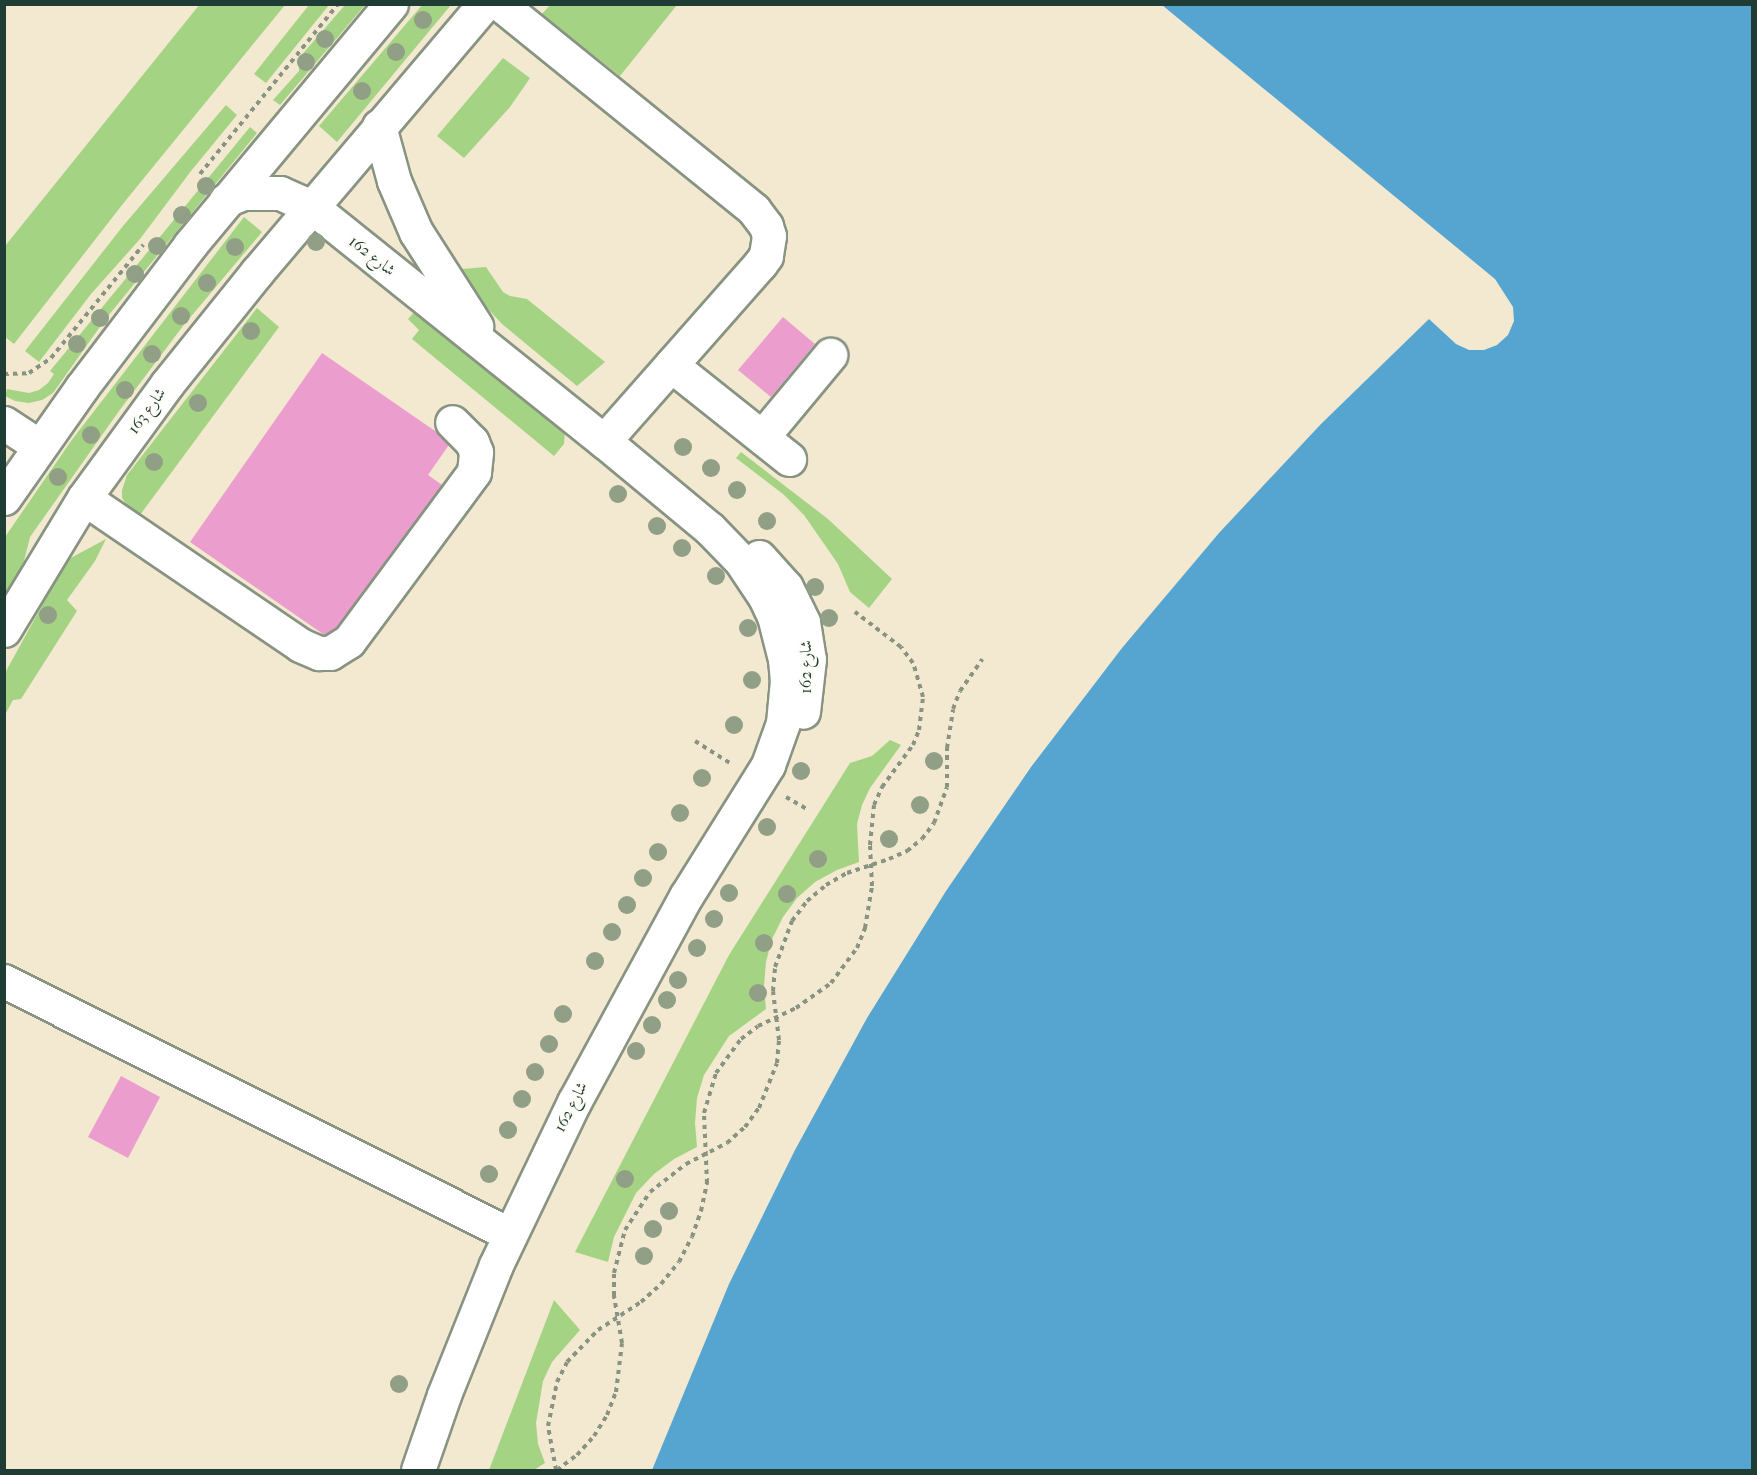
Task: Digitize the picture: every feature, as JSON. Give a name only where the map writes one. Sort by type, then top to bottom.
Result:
[{"type":"street","points":[[4,498],[39,446],[226,200],[391,4]]},
{"type":"street","name":"شارع 163","points":[[4,630],[84,498],[211,328],[484,4]]},
{"type":"street","points":[[500,4],[754,210],[766,226],[770,236],[766,256],[604,441]]},
{"type":"street","name":"شارع 162","points":[[379,126],[394,181],[416,232],[457,298],[504,360]]},
{"type":"street","name":"شارع 162","points":[[226,200],[243,193],[280,193],[297,198],[313,208],[504,360],[710,529],[754,578],[770,607],[781,637],[787,680],[786,702],[774,779],[686,896],[609,1032],[509,1234],[469,1329],[418,1470]]},
{"type":"street","points":[[762,437],[830,355]]},
{"type":"street","points":[[671,365],[789,459]]},
{"type":"street","points":[[84,498],[300,645],[319,653],[330,652],[349,641],[474,472],[476,452],[472,442],[452,422]]},
{"type":"street","points":[[4,423],[39,446]]},
{"type":"street","points":[[4,981],[509,1234]]},
{"type":"path","points":[[193,183],[338,4]]},
{"type":"path","points":[[4,374],[29,373],[51,358],[148,238]]},
{"type":"path","points":[[855,612],[902,647],[913,663],[923,697],[919,730],[913,745],[882,787],[874,805],[870,825],[870,865],[870,907],[857,948],[845,966],[823,990],[796,1008],[776,1016],[741,1039],[716,1073],[704,1113],[707,1155],[707,1183],[701,1211],[679,1262],[661,1284],[641,1302],[618,1318],[582,1344],[567,1362],[557,1382],[548,1426],[556,1470],[577,1455],[594,1436],[607,1415],[616,1392],[621,1368],[618,1318],[614,1273],[625,1230],[650,1192],[686,1164],[707,1155],[745,1127],[759,1108],[777,1063],[779,1040],[776,1016],[773,991],[775,967],[792,921],[807,901],[826,885],[847,873],[870,865],[907,851],[934,823],[947,787],[947,748],[953,710],[960,692],[982,660]]},
{"type":"path","points":[[694,741],[732,765]]},
{"type":"path","points":[[774,779],[807,809]]},
{"type":"green space","points":[[200,4],[285,5],[122,205],[14,344],[5,337],[5,246]]},
{"type":"green space","points":[[423,4],[451,5],[337,142],[319,126]]},
{"type":"green space","points":[[309,5],[329,5],[266,83],[254,74]]},
{"type":"green space","points":[[345,5],[365,5],[280,105],[273,100],[299,71],[299,58]]},
{"type":"green space","points":[[550,5],[677,5],[620,76],[542,14]]},
{"type":"green space","points":[[503,58],[530,78],[510,107],[464,158],[437,136]]},
{"type":"green space","points":[[226,105],[237,115],[140,239],[91,294],[39,362],[25,351],[123,226]]},
{"type":"green space","points":[[250,127],[257,133],[104,321],[53,393],[42,400],[29,403],[15,401],[5,396],[7,389],[29,393],[39,390],[48,383],[54,374],[50,371]]},
{"type":"green space","points":[[244,217],[262,232],[183,326],[119,411],[30,537],[24,561],[5,605],[5,537],[71,441]]},
{"type":"green space","points":[[486,267],[503,292],[510,296],[527,299],[605,362],[577,386],[502,324],[477,297],[462,269]]},
{"type":"green space","points":[[257,308],[279,327],[137,519],[122,498],[127,475]]},
{"type":"green space","points":[[416,310],[563,427],[564,444],[554,456],[412,339],[419,330],[408,319]]},
{"type":"green space","points":[[741,452],[828,519],[892,579],[869,608],[850,592],[838,564],[804,515],[783,494],[736,458]]},
{"type":"green space","points":[[106,539],[95,561],[67,600],[77,611],[21,699],[13,700],[5,715],[5,673],[67,560]]},
{"type":"green space","points":[[890,740],[901,745],[870,788],[862,805],[857,824],[859,862],[837,870],[815,882],[797,898],[783,917],[772,939],[766,962],[764,986],[766,1009],[729,1036],[704,1075],[697,1098],[695,1123],[697,1147],[674,1159],[654,1174],[636,1193],[614,1237],[608,1262],[575,1252],[729,955],[850,763],[872,756]]},
{"type":"green space","points":[[554,1300],[580,1330],[552,1362],[543,1381],[536,1423],[538,1444],[545,1463],[534,1470],[489,1470]]},
{"type":"water","points":[[1162,5],[1752,5],[1752,1470],[652,1470],[729,1284],[795,1150],[867,1018],[946,891],[1031,767],[1122,648],[1219,533],[1321,424],[1429,319],[1456,344],[1469,350],[1484,350],[1497,345],[1508,335],[1514,321],[1513,307],[1495,279]]},
{"type":"building","points":[[783,317],[815,344],[771,397],[738,370]]},
{"type":"building","points":[[322,353],[451,442],[428,475],[445,487],[336,643],[190,542]]},
{"type":"building","points":[[121,1076],[160,1097],[128,1158],[88,1137]]}]
